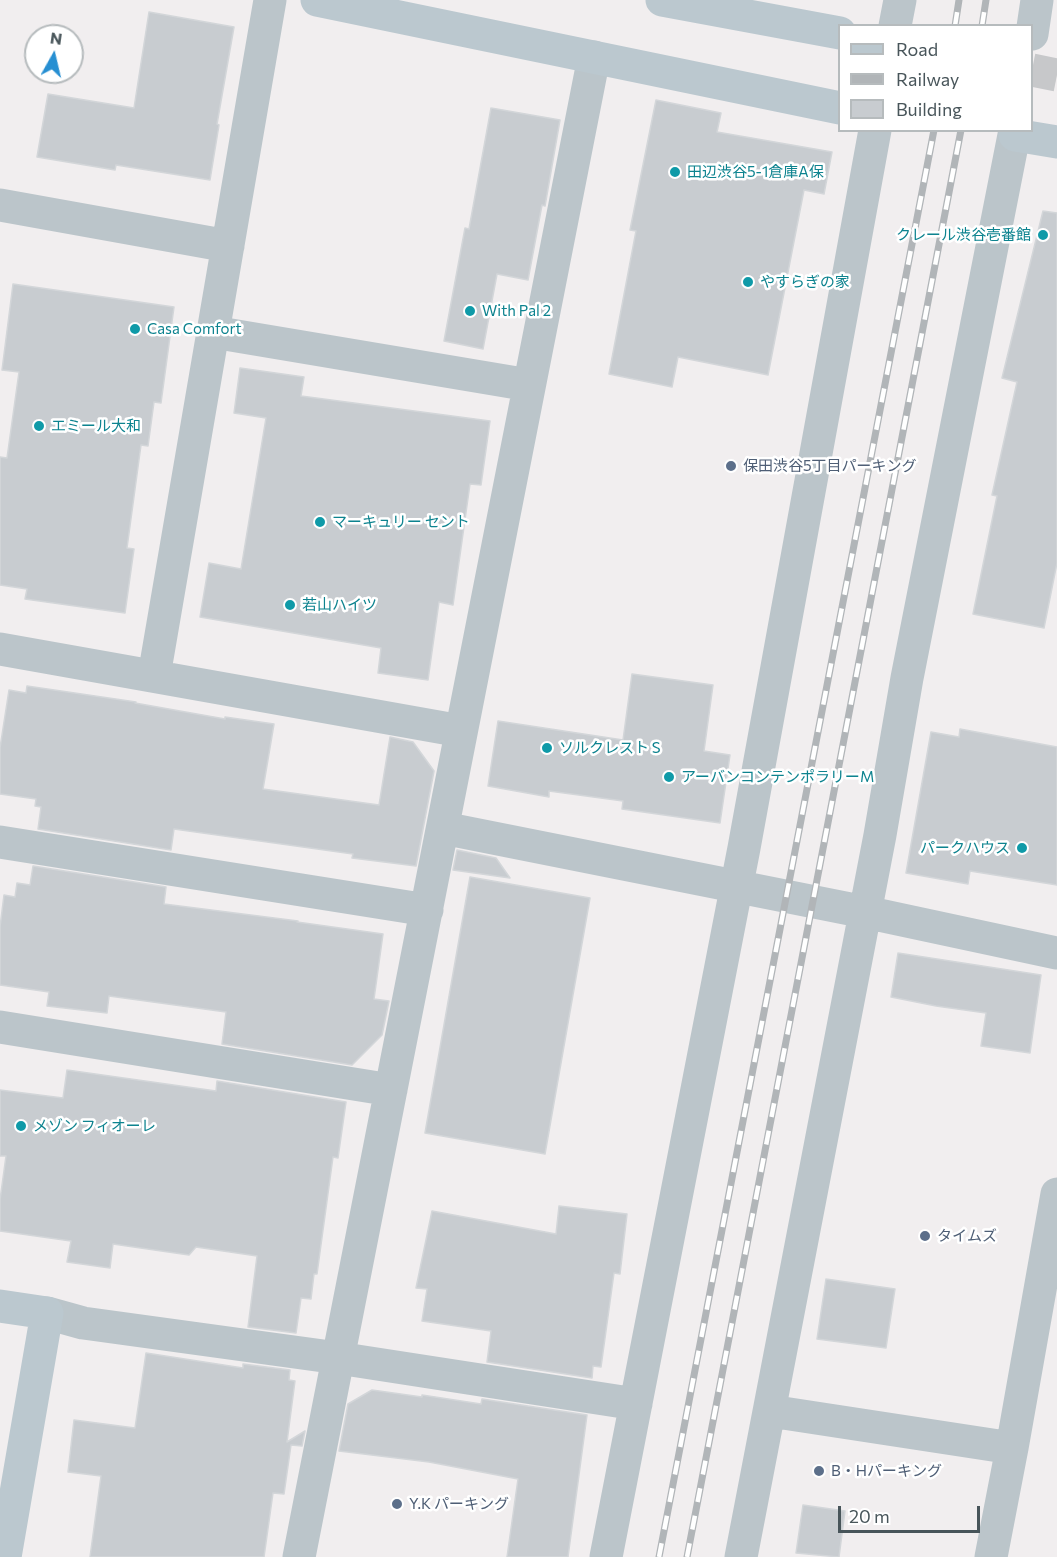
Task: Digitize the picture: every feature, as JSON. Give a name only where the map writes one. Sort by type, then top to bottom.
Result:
[{"type":"street","points":[[154,676],[270,0]]},
{"type":"street","points":[[317,0],[838,108]]},
{"type":"street","points":[[662,0],[838,33]]},
{"type":"street","points":[[895,24],[900,0]]},
{"type":"street","points":[[1033,27],[1037,0]]},
{"type":"street","points":[[299,1557],[594,57]]},
{"type":"street","points":[[606,1557],[737,887],[875,132]]},
{"type":"street","points":[[741,1557],[865,912],[907,678],[1015,133],[1057,142]]},
{"type":"street","points":[[0,206],[228,246]]},
{"type":"street","points":[[213,332],[529,385]]},
{"type":"street","points":[[0,649],[461,730]]},
{"type":"street","points":[[443,828],[865,912],[1057,953]]},
{"type":"street","points":[[0,842],[427,910]]},
{"type":"street","points":[[0,1027],[391,1090]]},
{"type":"street","points":[[991,1557],[1056,1203]]},
{"type":"street","points":[[0,1306],[47,1313],[83,1323],[338,1358],[636,1404]]},
{"type":"street","points":[[5,1557],[47,1313]]},
{"type":"street","points":[[770,1411],[1012,1448]]},
{"type":"building","points":[[149,12],[234,27],[210,180],[116,165],[115,170],[37,157],[48,94],[134,108]]},
{"type":"building","points":[[656,100],[721,113],[717,132],[832,152],[824,194],[804,190],[768,375],[678,357],[672,387],[609,374],[636,231],[630,230]]},
{"type":"building","points":[[491,108],[560,120],[545,206],[542,205],[528,280],[497,274],[483,349],[444,341],[465,228],[469,229]]},
{"type":"building","points":[[1043,211],[1057,213],[1057,563],[1044,628],[973,614],[997,496],[992,495],[1017,382],[1002,378]]},
{"type":"building","points":[[13,284],[174,307],[161,403],[154,402],[148,446],[141,445],[127,548],[134,549],[125,613],[25,599],[27,589],[0,585],[0,457],[7,458],[19,372],[2,370]]},
{"type":"building","points":[[240,368],[304,377],[301,396],[490,421],[481,485],[470,484],[453,605],[439,602],[428,680],[378,673],[381,648],[200,617],[209,563],[241,569],[266,418],[234,413]]},
{"type":"building","points":[[632,674],[713,685],[704,751],[730,755],[720,823],[622,809],[623,801],[549,791],[549,797],[488,786],[498,721],[623,740]]},
{"type":"building","points":[[27,686],[136,702],[225,719],[225,717],[274,724],[263,789],[379,805],[390,737],[413,742],[434,771],[416,866],[352,858],[353,854],[174,829],[171,850],[38,829],[41,807],[35,806],[36,799],[0,794],[0,748],[9,690],[26,693]]},
{"type":"building","points":[[960,729],[1057,747],[1057,885],[970,871],[968,884],[906,873],[931,732],[959,737]]},
{"type":"building","points":[[457,850],[496,858],[510,878],[453,870]]},
{"type":"building","points":[[33,866],[166,887],[164,904],[383,934],[374,999],[389,1001],[382,1035],[352,1065],[222,1044],[226,1012],[109,996],[107,1013],[47,1006],[49,992],[0,985],[0,927],[4,895],[15,897],[17,883],[30,885]]},
{"type":"building","points":[[470,877],[590,898],[545,1154],[425,1133]]},
{"type":"building","points":[[898,953],[1041,975],[1030,1053],[981,1046],[986,1013],[891,997]]},
{"type":"building","points":[[67,1070],[216,1091],[217,1081],[346,1102],[338,1158],[333,1157],[317,1274],[314,1274],[311,1299],[301,1298],[296,1333],[248,1327],[257,1256],[196,1247],[189,1255],[113,1244],[110,1268],[67,1262],[71,1241],[0,1231],[0,1200],[6,1156],[0,1156],[0,1090],[63,1098]]},
{"type":"building","points":[[559,1206],[627,1214],[620,1274],[614,1273],[601,1367],[593,1366],[592,1378],[487,1362],[491,1331],[422,1321],[427,1289],[416,1288],[432,1211],[556,1234]]},
{"type":"building","points":[[826,1279],[895,1289],[886,1348],[817,1339]]},
{"type":"building","points":[[146,1353],[243,1368],[243,1364],[290,1370],[289,1380],[295,1381],[287,1442],[305,1431],[302,1446],[291,1445],[284,1494],[273,1493],[264,1557],[90,1557],[101,1476],[68,1472],[74,1420],[135,1428]]},
{"type":"building","points":[[372,1390],[481,1404],[482,1399],[587,1415],[568,1557],[507,1557],[518,1479],[429,1462],[339,1451],[348,1404]]},
{"type":"building","points":[[803,1505],[845,1511],[839,1557],[796,1553]]},
{"type":"tunnel","points":[[1033,70],[1057,75]]},
{"type":"railway","points":[[955,24],[959,0]]},
{"type":"railway","points":[[982,24],[986,0]]},
{"type":"railway","points":[[659,1557],[934,132]]},
{"type":"railway","points":[[687,1557],[961,132]]},
{"type":"place","name":"田辺渋谷5-1倉庫A保","points":[[675,172]]},
{"type":"place","name":"クレール渋谷壱番館","points":[[1043,235]]},
{"type":"place","name":"やすらぎの家","points":[[748,282]]},
{"type":"place","name":"With Pal 2","points":[[470,311]]},
{"type":"place","name":"Casa Comfort","points":[[135,329]]},
{"type":"place","name":"エミール大和","points":[[39,426]]},
{"type":"place","name":"保田渋谷5丁目パーキング","points":[[731,466]]},
{"type":"place","name":"マーキュリー セント","points":[[320,522]]},
{"type":"place","name":"若山ハイツ","points":[[290,605]]},
{"type":"place","name":"ソルクレスト S","points":[[547,748]]},
{"type":"place","name":"アーバンコンテンポラリーM","points":[[669,777]]},
{"type":"place","name":"パークハウス","points":[[1022,848]]},
{"type":"place","name":"メゾン フィオーレ","points":[[21,1126]]},
{"type":"place","name":"タイムズ","points":[[925,1236]]},
{"type":"place","name":"B・Hパーキング","points":[[819,1471]]},
{"type":"place","name":"Y.K パーキング","points":[[397,1504]]}]
